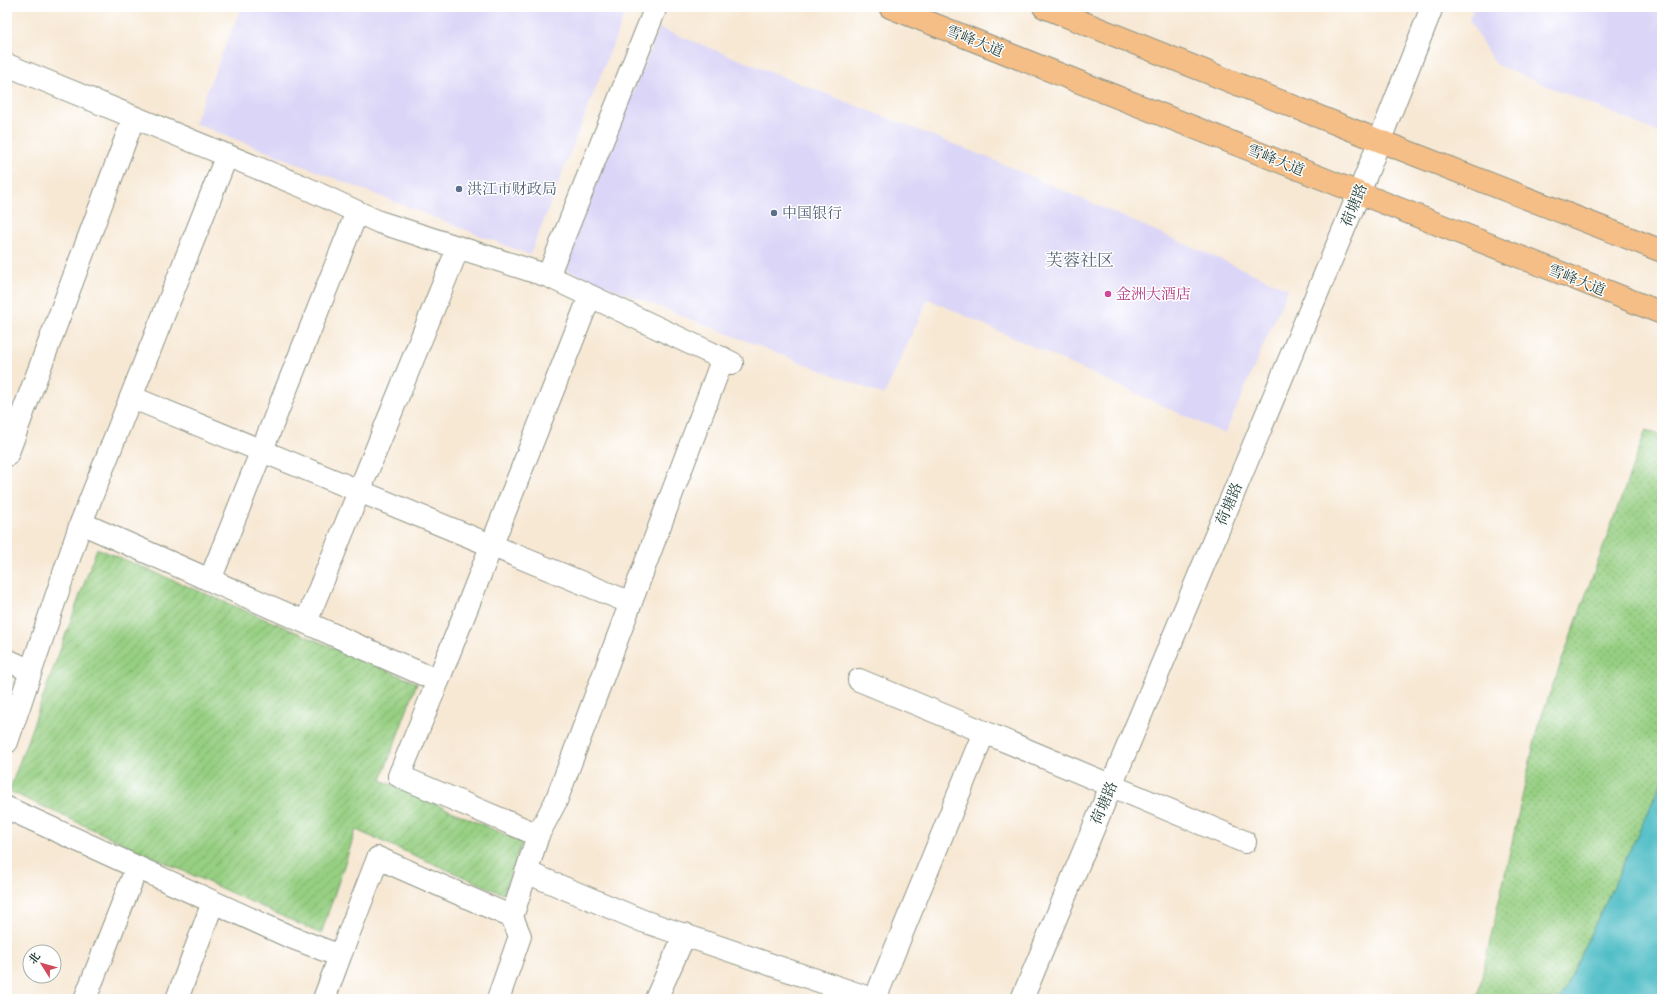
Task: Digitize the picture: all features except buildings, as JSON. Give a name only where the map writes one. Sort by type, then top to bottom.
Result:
[{"type":"main road","name":"雪峰大道","points":[[890,7],[1662,313]]},
{"type":"main road","points":[[1044,7],[1380,141],[1662,251]]},
{"type":"street","points":[[548,276],[656,7]]},
{"type":"street","name":"荷塘路","points":[[1022,999],[1359,193],[1432,7]]},
{"type":"street","points":[[7,65],[304,187],[379,222],[548,276],[727,360],[631,603],[556,801],[538,835],[512,917],[520,936],[498,999]]},
{"type":"street","points":[[7,455],[134,117]]},
{"type":"street","points":[[7,742],[81,523],[227,156]]},
{"type":"street","points":[[210,580],[357,212]]},
{"type":"street","points":[[306,622],[458,248]]},
{"type":"street","points":[[538,835],[399,776],[492,546],[590,296]]},
{"type":"street","points":[[131,397],[631,603]]},
{"type":"street","points":[[81,523],[438,681]]},
{"type":"street","points":[[7,660],[31,671]]},
{"type":"street","points":[[859,680],[1245,842]]},
{"type":"street","points":[[875,999],[984,732]]},
{"type":"street","points":[[7,808],[288,936],[340,956]]},
{"type":"street","points":[[324,999],[378,858],[512,917]]},
{"type":"street","points":[[85,999],[137,867]]},
{"type":"street","points":[[526,872],[643,921],[685,934],[872,999]]},
{"type":"street","points":[[177,999],[213,902]]},
{"type":"street","points":[[656,999],[685,934]]},
{"type":"shaded area","name":"洪江市财政局","points":[[241,7],[617,7],[626,11],[530,255],[194,123]]},
{"type":"shaded area","points":[[1474,7],[1662,7],[1662,134],[1495,64],[1469,20]]},
{"type":"shaded area","name":"中国银行","points":[[659,28],[989,158],[1288,289],[1225,434],[928,299],[884,395],[561,268]]},
{"type":"green space","points":[[1646,430],[1662,436],[1662,782],[1560,999],[1477,999],[1538,726]]},
{"type":"green space","points":[[97,548],[417,683],[381,780],[522,842],[503,894],[356,830],[321,934],[9,791]]},
{"type":"water","points":[[1662,782],[1662,999],[1560,999]]},
{"type":"place","name":"洪江市财政局","points":[[459,189]]},
{"type":"place","name":"中国银行","points":[[774,213]]},
{"type":"place","name":"金洲大酒店","points":[[1108,294]]},
{"type":"district","name":"芙蓉社区","points":[[1080,260]]}]
